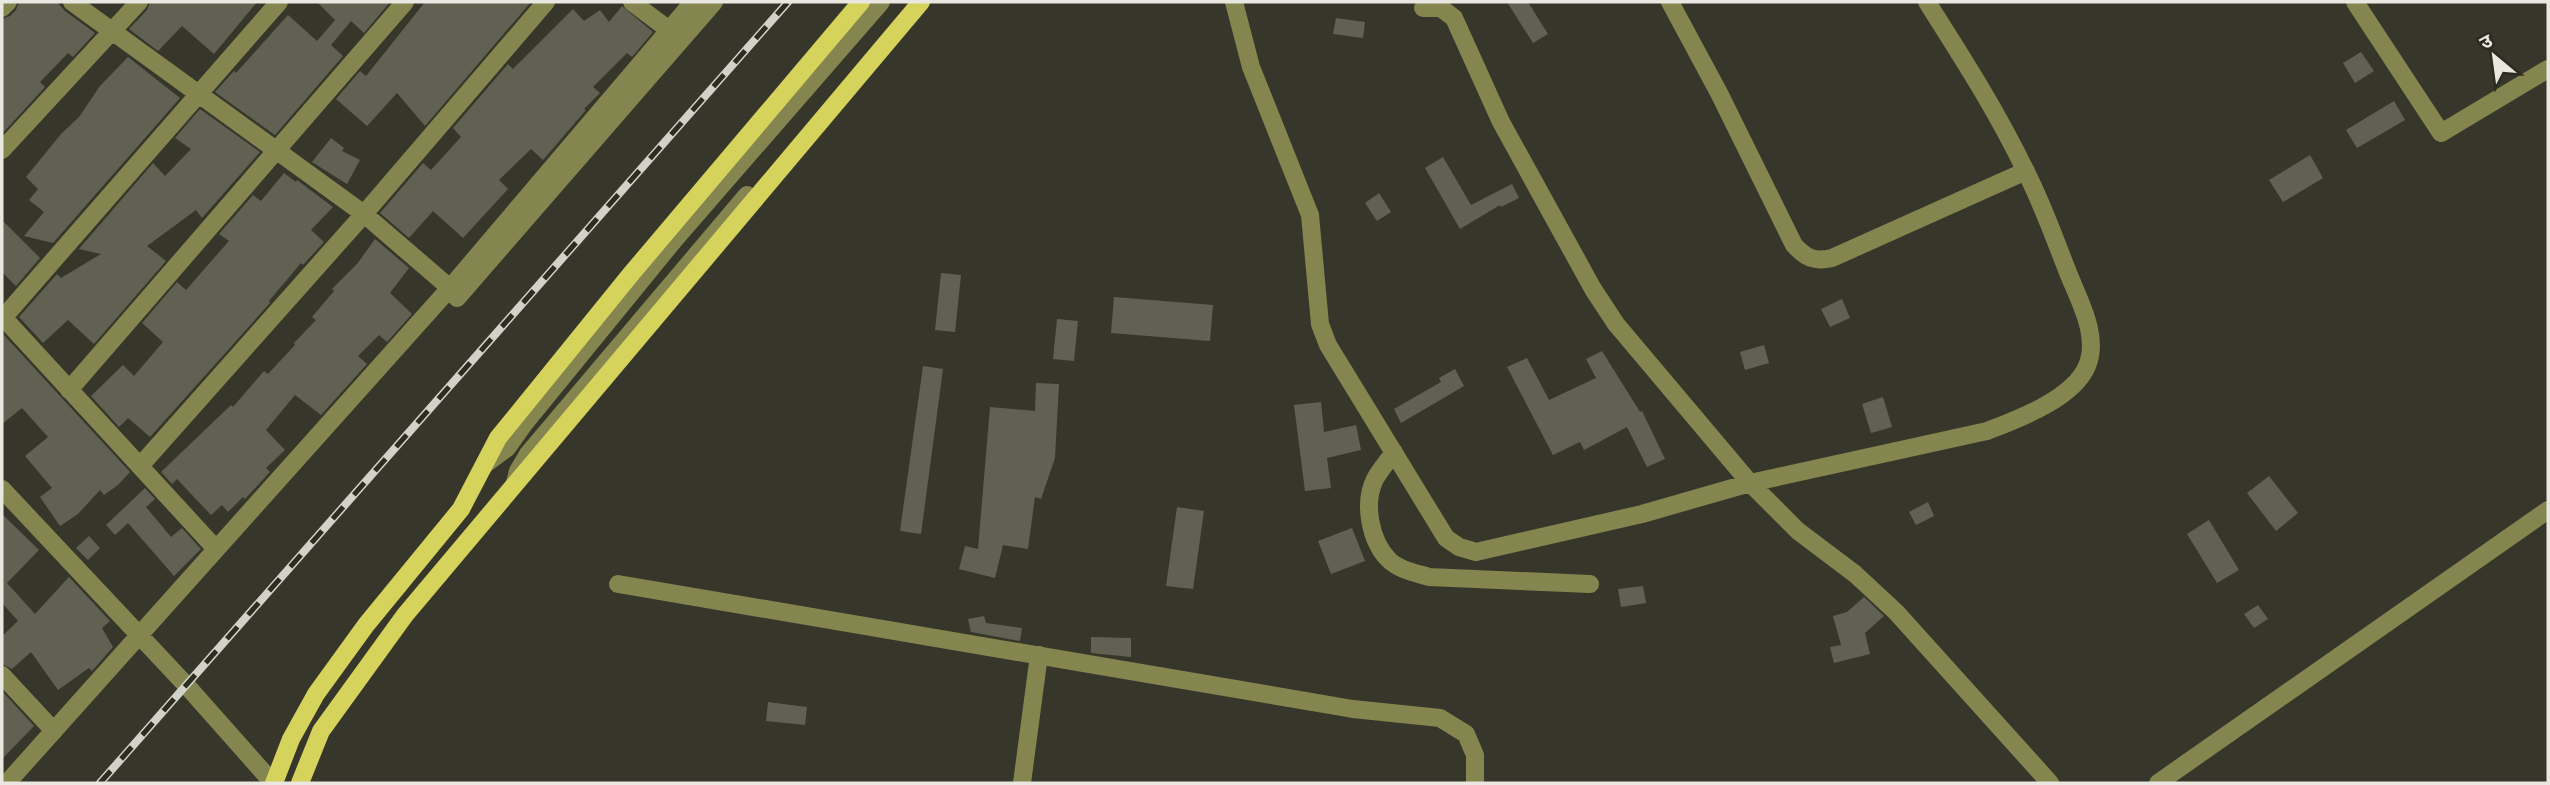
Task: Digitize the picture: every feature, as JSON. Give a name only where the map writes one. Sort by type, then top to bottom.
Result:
[{"type":"main road","points":[[274,783],[291,739],[316,694],[366,625],[461,509],[498,438],[861,2]]},
{"type":"main road","points":[[300,783],[321,731],[405,615],[921,2]]},
{"type":"street","points":[[2,8],[8,2]]},
{"type":"street","points":[[72,2],[364,214],[452,294]]},
{"type":"street","points":[[2,150],[139,2]]},
{"type":"street","points":[[216,549],[2,317],[279,2]]},
{"type":"street","points":[[69,390],[274,150],[405,2]]},
{"type":"street","points":[[140,466],[364,214],[545,2]]},
{"type":"street","points":[[632,2],[669,30]]},
{"type":"street","points":[[452,294],[693,2]]},
{"type":"street","points":[[7,783],[422,320],[452,294],[713,2]]},
{"type":"street","points":[[484,465],[508,448],[524,424],[675,239],[881,2]]},
{"type":"street","points":[[515,483],[518,471],[528,454],[689,262],[914,2]]},
{"type":"street","points":[[1234,2],[1251,67],[1310,215],[1320,324],[1328,345],[1446,538],[1459,547],[1476,552],[1643,514],[1750,483],[1987,430],[2021,418],[2048,404],[2069,388],[2086,369],[2092,349],[2087,320],[2026,171],[1994,110],[1927,2]]},
{"type":"street","points":[[1670,2],[1725,104],[1794,245],[1804,256],[1818,261],[1832,258],[2026,171]]},
{"type":"street","points":[[2354,2],[2441,133],[2548,69]]},
{"type":"street","points":[[1423,8],[1441,8],[1454,18],[1516,151],[1593,289],[1616,324],[1750,483],[1798,531],[1855,574],[1895,612],[2050,783]]},
{"type":"street","points":[[1394,452],[1375,480],[1370,498],[1371,521],[1376,541],[1390,562],[1408,571],[1429,576],[1590,584]]},
{"type":"street","points":[[2,489],[274,783]]},
{"type":"street","points":[[2158,783],[2548,510]]},
{"type":"street","points":[[618,584],[1353,709],[1440,718],[1466,734],[1475,755],[1475,783]]},
{"type":"street","points":[[1022,783],[1039,655]]},
{"type":"street","points":[[2,675],[54,731]]},
{"type":"building","points":[[19,2],[57,2],[95,33],[73,57],[68,53],[40,82],[45,87],[2,134],[2,19],[16,10]]},
{"type":"building","points":[[150,2],[257,2],[214,54],[182,26],[158,51],[129,29],[147,10]]},
{"type":"building","points":[[317,2],[390,2],[364,33],[351,21],[331,45],[343,56],[275,135],[215,92],[234,71],[236,73],[288,15],[317,41],[335,20]]},
{"type":"building","points":[[425,2],[531,2],[425,126],[397,93],[367,126],[336,99],[360,71],[366,76]]},
{"type":"building","points":[[1507,2],[1528,2],[1548,34],[1533,43]]},
{"type":"building","points":[[622,6],[653,32],[632,57],[627,53],[593,87],[600,93],[543,160],[531,149],[499,180],[508,189],[463,238],[433,211],[409,238],[380,213],[423,163],[431,170],[461,137],[453,128],[508,64],[513,69],[573,9],[584,21],[600,10],[609,22]]},
{"type":"building","points":[[1336,18],[1365,22],[1363,38],[1333,34]]},
{"type":"building","points":[[2361,52],[2374,71],[2355,83],[2343,63]]},
{"type":"building","points":[[128,57],[180,98],[53,243],[24,236],[44,212],[29,200],[38,189],[26,177],[61,134],[79,117],[100,86]]},
{"type":"building","points":[[2394,101],[2405,120],[2357,148],[2346,130]]},
{"type":"building","points":[[200,109],[260,152],[202,218],[196,210],[147,246],[166,261],[94,344],[68,320],[43,343],[19,317],[57,274],[61,278],[101,254],[79,249],[153,163],[165,176],[191,149],[175,138]]},
{"type":"building","points":[[331,138],[344,148],[342,151],[360,160],[347,184],[312,162]]},
{"type":"building","points":[[2310,155],[2323,178],[2283,202],[2269,180]]},
{"type":"building","points":[[1443,157],[1471,205],[1512,184],[1519,198],[1501,207],[1500,205],[1460,229],[1425,168]]},
{"type":"building","points":[[284,173],[333,207],[311,230],[324,242],[303,265],[301,263],[270,303],[150,437],[128,418],[119,427],[91,396],[123,365],[134,376],[163,342],[142,323],[177,282],[186,290],[229,241],[219,234],[253,195],[261,201]]},
{"type":"building","points":[[1379,193],[1391,212],[1377,221],[1365,203]]},
{"type":"building","points":[[2,220],[40,258],[16,286],[2,272]]},
{"type":"building","points":[[375,239],[409,268],[390,293],[412,314],[387,342],[379,335],[358,356],[367,364],[321,415],[295,395],[266,430],[285,450],[266,468],[270,472],[245,499],[243,497],[228,512],[222,505],[211,515],[177,479],[172,484],[161,472],[231,405],[233,407],[264,371],[268,374],[295,345],[316,320],[312,317],[334,291],[332,289],[357,264]]},
{"type":"building","points":[[941,273],[961,275],[955,332],[935,330]]},
{"type":"building","points":[[1114,297],[1213,305],[1210,341],[1111,333]]},
{"type":"building","points":[[1842,299],[1850,318],[1830,327],[1821,309]]},
{"type":"building","points":[[1057,319],[1078,321],[1074,361],[1053,359]]},
{"type":"building","points":[[2,333],[130,472],[104,495],[100,490],[78,514],[60,526],[40,497],[52,488],[25,456],[48,437],[22,408],[2,424]]},
{"type":"building","points":[[1764,345],[1769,363],[1745,370],[1740,352]]},
{"type":"building","points":[[1602,351],[1640,412],[1642,411],[1665,459],[1647,467],[1627,427],[1584,450],[1580,442],[1553,455],[1507,367],[1527,358],[1549,400],[1596,378],[1586,359]]},
{"type":"building","points":[[923,366],[943,369],[921,534],[900,531]]},
{"type":"building","points":[[1455,369],[1464,386],[1401,423],[1394,409],[1441,382],[1439,378]]},
{"type":"building","points":[[1036,383],[1059,384],[1055,458],[1041,499],[1035,497],[1028,549],[1003,545],[995,578],[959,569],[965,546],[978,549],[990,407],[1035,411]]},
{"type":"building","points":[[1883,397],[1892,427],[1871,433],[1862,404]]},
{"type":"building","points":[[1321,402],[1324,432],[1356,425],[1361,450],[1327,458],[1331,488],[1305,491],[1294,405]]},
{"type":"building","points":[[2269,476],[2298,513],[2276,531],[2247,493]]},
{"type":"building","points":[[145,488],[155,499],[146,507],[171,537],[182,528],[201,549],[174,576],[128,523],[115,535],[106,525]]},
{"type":"building","points":[[1928,502],[1934,516],[1916,525],[1909,512]]},
{"type":"building","points":[[1177,507],[1204,511],[1193,589],[1166,586]]},
{"type":"building","points":[[2,514],[39,550],[7,583],[35,614],[69,577],[110,621],[102,628],[113,647],[92,671],[89,668],[58,690],[31,652],[12,669],[2,664],[2,636],[18,621],[2,603]]},
{"type":"building","points":[[2209,520],[2239,570],[2217,583],[2187,534]]},
{"type":"building","points":[[1352,528],[1365,561],[1331,574],[1318,541]]},
{"type":"building","points":[[89,536],[100,548],[88,560],[76,548]]},
{"type":"building","points":[[1643,586],[1646,603],[1621,607],[1618,589]]},
{"type":"building","points":[[1864,597],[1884,616],[1865,633],[1870,654],[1834,663],[1830,647],[1841,645],[1833,616],[1847,612]]},
{"type":"building","points":[[2258,605],[2268,619],[2254,628],[2244,614]]},
{"type":"building","points":[[984,616],[986,623],[1022,628],[1020,641],[971,632],[968,619]]},
{"type":"building","points":[[1091,637],[1131,638],[1131,657],[1091,653]]},
{"type":"building","points":[[2,691],[34,726],[2,759]]},
{"type":"building","points":[[768,702],[807,707],[805,725],[766,721]]},
{"type":"railway","points":[[100,783],[788,2]]}]
